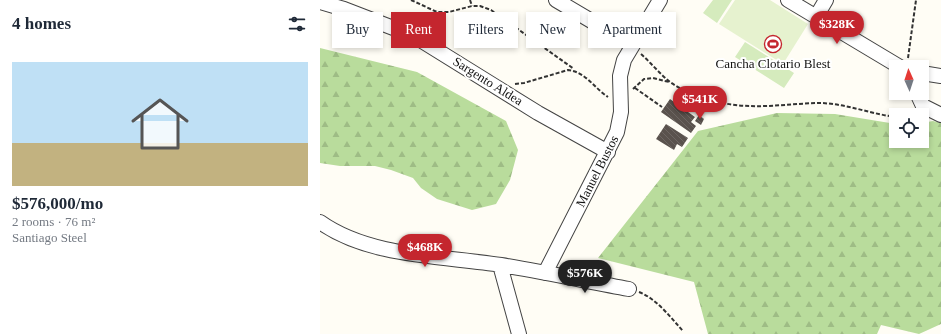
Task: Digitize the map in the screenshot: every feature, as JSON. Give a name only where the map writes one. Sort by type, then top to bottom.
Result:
[{"type":"street","points":[[556,0],[588,19]]},
{"type":"street","name":"Manuel Bustos","points":[[653,12],[660,0]]},
{"type":"street","points":[[788,0],[816,17],[898,60]]},
{"type":"street","points":[[816,17],[826,0]]},
{"type":"street","name":"Sargento Aldea","points":[[320,2],[334,3],[414,36],[538,113],[608,152]]},
{"type":"street","name":"Manuel Bustos","points":[[545,273],[608,152],[620,122],[621,68],[631,48]]},
{"type":"street","points":[[929,74],[941,76]]},
{"type":"street","points":[[920,100],[923,106],[941,115]]},
{"type":"street","points":[[320,222],[342,235],[369,245],[500,265],[629,289]]},
{"type":"street","points":[[500,265],[519,334]]},
{"type":"path","points":[[411,0],[437,12],[449,12],[472,6],[480,6],[491,10],[588,78],[599,91],[609,98],[635,88],[644,79],[653,78],[670,82],[692,93],[739,106],[821,103],[851,106],[889,116]]},
{"type":"path","points":[[470,0],[472,6]]},
{"type":"path","points":[[905,60],[916,0]]},
{"type":"path","points":[[635,48],[670,82]]},
{"type":"path","points":[[496,86],[524,83],[559,72],[576,70]]},
{"type":"path","points":[[635,88],[662,107]]},
{"type":"path","points":[[629,289],[648,295],[683,331]]},
{"type":"green space","points":[[713,0],[732,0],[717,23],[703,13]]},
{"type":"green space","name":"Cancha Clotario Blest","points":[[735,0],[770,0],[808,24],[783,64],[719,24]]},
{"type":"green space","points":[[745,42],[794,73],[784,88],[735,57]]},
{"type":"green space","points":[[320,48],[417,72],[506,121],[518,150],[510,180],[496,204],[472,210],[437,199],[421,188],[413,178],[391,170],[375,166],[340,166],[320,163]]},
{"type":"green space","points":[[777,113],[835,114],[889,123],[889,148],[929,148],[929,122],[941,123],[941,324],[919,334],[881,325],[877,334],[708,334],[694,282],[598,258],[698,131]]},
{"type":"building","points":[[670,99],[695,117],[691,122],[696,126],[691,133],[661,112]]},
{"type":"building","points":[[699,115],[704,119],[701,125],[695,121]]},
{"type":"building","points":[[666,124],[688,138],[682,147],[677,144],[674,150],[656,139]]},
{"type":"place","name":"Cancha Clotario Blest","points":[[773,44]]}]
